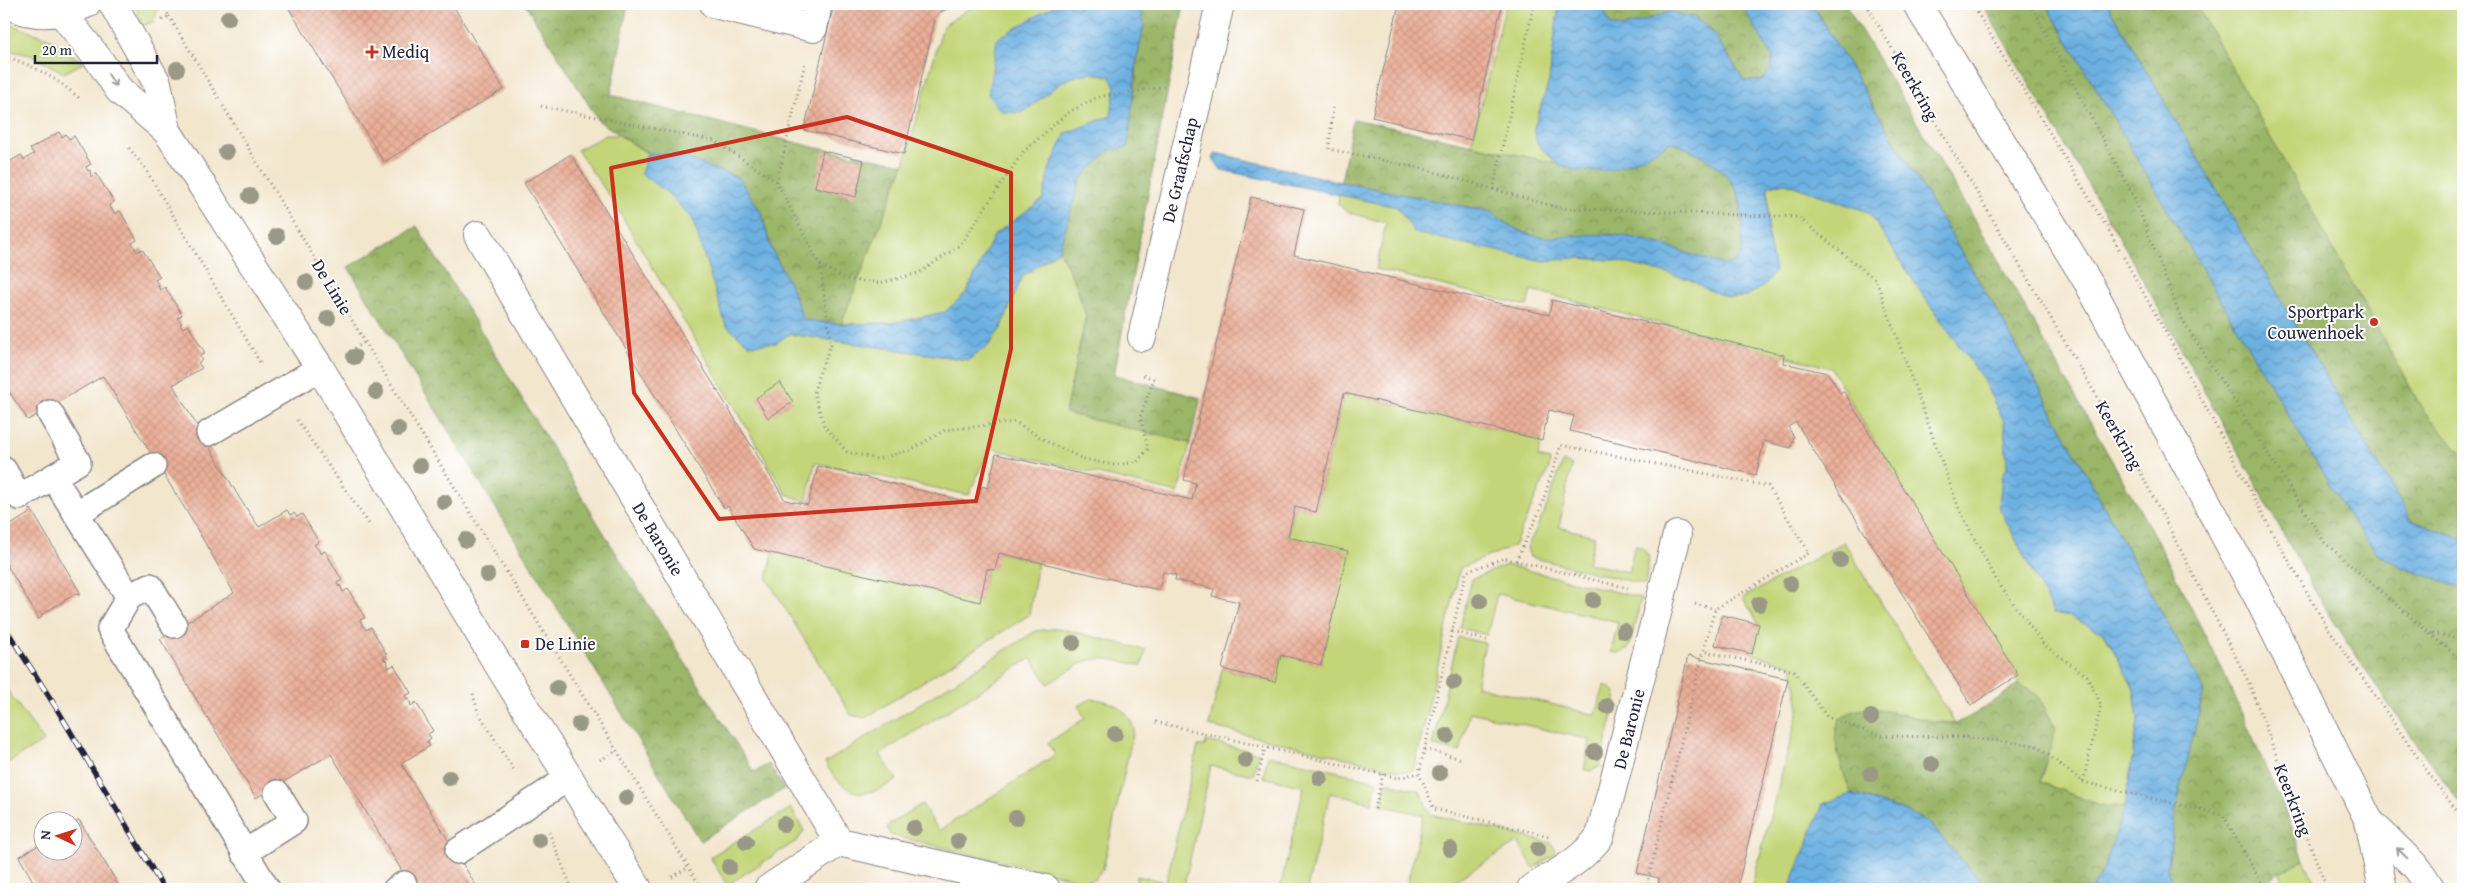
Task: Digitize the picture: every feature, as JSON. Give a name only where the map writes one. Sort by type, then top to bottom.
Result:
[{"type":"street","points":[[6,4],[18,10],[40,14],[74,8],[99,60],[119,90],[167,130],[320,368],[493,656],[638,889]]},
{"type":"street","points":[[113,4],[158,83],[167,130]]},
{"type":"street","points":[[714,4],[815,16]]},
{"type":"street","name":"De Graafschap","points":[[1142,337],[1220,4]]},
{"type":"street","points":[[1917,4],[2089,284],[2258,597],[2369,821],[2383,889]]},
{"type":"street","name":"De Baronie","points":[[478,235],[839,842]]},
{"type":"street","name":"De Baronie","points":[[1531,889],[1577,862],[1590,850],[1600,836],[1607,816],[1677,535]]},
{"type":"street","points":[[2369,821],[2418,868],[2431,889]]},
{"type":"street","points":[[768,889],[839,842],[1046,889]]},
{"type":"lane","points":[[209,433],[279,394],[320,368]]},
{"type":"lane","points":[[4,470],[19,497],[78,462],[50,413]]},
{"type":"lane","points":[[76,514],[152,466]]},
{"type":"lane","points":[[53,477],[129,597]]},
{"type":"lane","points":[[174,624],[150,586],[129,597],[110,629],[267,889]]},
{"type":"lane","points":[[458,851],[570,777]]},
{"type":"lane","points":[[244,852],[294,821],[277,793]]},
{"type":"path","points":[[1493,190],[1534,4]]},
{"type":"path","name":"Keerkring","points":[[1866,4],[2132,456],[2249,683],[2327,889]]},
{"type":"path","points":[[1972,4],[2110,231],[2275,537],[2326,625],[2432,778],[2463,819]]},
{"type":"path","points":[[2030,4],[2135,199],[2180,316],[2326,544],[2432,633],[2463,662]]},
{"type":"path","name":"De Linie","points":[[169,16],[365,342],[702,889]]},
{"type":"path","points":[[777,182],[815,16]]},
{"type":"path","points":[[4,56],[34,66],[62,83],[80,99]]},
{"type":"path","points":[[820,264],[845,279],[880,284],[919,273],[960,245],[1023,152],[1069,112],[1098,97],[1201,82]]},
{"type":"path","points":[[541,106],[715,140],[777,182],[820,264],[831,344],[814,393],[824,425],[847,452],[878,459],[911,450],[944,430],[1016,422],[1048,442],[1083,459],[1114,465],[1137,462],[1148,449],[1140,417],[1154,379],[1132,371],[1142,337]]},
{"type":"path","points":[[1333,108],[1329,149],[1424,169],[1559,208],[1798,217],[1876,280],[1959,509],[1998,581],[2044,645],[2086,676],[2101,705],[2082,782]]},
{"type":"path","points":[[123,141],[145,168],[279,394],[375,532]]},
{"type":"path","points":[[1516,561],[1540,510],[1561,445],[1768,486],[1810,553],[1715,609],[1703,651],[1646,889]]},
{"type":"path","points":[[1577,862],[1563,839],[1434,809],[1419,773],[1466,572],[1504,558],[1662,596]]},
{"type":"path","points":[[1452,631],[1489,641]]},
{"type":"path","points":[[2432,633],[2463,639]]},
{"type":"path","points":[[1703,651],[1794,671],[1827,717],[1882,736],[1961,737],[2034,745],[2082,782],[2223,815],[2264,889]]},
{"type":"path","points":[[470,687],[478,712],[554,841],[572,889]]},
{"type":"path","points":[[1156,722],[1398,778],[1419,773]]},
{"type":"path","points":[[1257,781],[1266,747]]},
{"type":"path","points":[[1425,749],[1462,758]]},
{"type":"path","points":[[1375,809],[1383,774]]},
{"type":"highlighted area","points":[[847,117],[1011,173],[1011,349],[976,501],[719,519],[634,393],[611,168]]},
{"type":"green space","points":[[135,4],[155,4],[158,9],[153,22],[142,26]]},
{"type":"green space","points":[[525,4],[628,4],[611,95],[813,147],[904,164],[841,324],[803,320],[793,291],[771,248],[761,212],[677,155],[647,153],[599,121]]},
{"type":"green space","points":[[976,4],[1057,4],[997,39],[1022,113],[1062,82],[1083,74],[1095,74],[1109,76],[1115,86],[1111,116],[1066,133],[1049,170],[1043,199],[995,234],[966,293],[945,312],[893,323],[841,324],[904,164],[943,26]]},
{"type":"green space","points":[[1140,4],[1184,4],[1114,375],[1201,398],[1190,443],[1065,413],[1086,316],[1076,284],[1059,250],[1080,180],[1109,150],[1136,81],[1137,58],[1144,26]]},
{"type":"green space","points":[[1506,4],[1559,4],[1549,81],[1534,128],[1537,143],[1556,163],[1471,145]]},
{"type":"green space","points":[[1601,4],[1741,4],[1773,57],[1772,69],[1762,80],[1745,81],[1711,30],[1669,12],[1622,28],[1610,24]]},
{"type":"green space","points":[[1812,4],[1845,4],[1973,216],[2158,542],[2223,671],[2290,822],[2304,860],[2279,872],[2254,889],[2176,889],[2167,871],[2176,808],[2204,690],[2000,316]]},
{"type":"green space","points":[[1982,4],[2046,4],[2348,516],[2377,553],[2403,568],[2463,588],[2463,808],[2386,701],[2320,600],[2118,235]]},
{"type":"green space","name":"Sportpark Couwenhoek","points":[[2106,4],[2463,4],[2463,641]]},
{"type":"green space","points":[[2107,4],[2196,4],[2423,410],[2463,455],[2463,540],[2411,520]]},
{"type":"green space","points":[[4,22],[53,40],[83,63],[64,73],[30,55],[4,49]]},
{"type":"green space","points":[[1353,119],[1588,170],[1616,168],[1643,157],[1671,142],[1703,157],[1723,172],[1731,181],[1737,191],[1741,209],[1741,257],[1733,263],[1724,265],[1657,244],[1609,234],[1548,239],[1522,232],[1492,212],[1341,182]]},
{"type":"green space","points":[[606,135],[619,135],[647,153],[641,174],[665,191],[692,218],[726,325],[776,343],[789,334],[968,360],[988,346],[1001,328],[1022,277],[1059,250],[1076,284],[1086,316],[1065,413],[1190,443],[1178,493],[989,448],[969,495],[815,463],[806,502],[786,494],[613,201],[577,150]]},
{"type":"green space","points":[[1785,183],[1869,212],[1922,294],[1982,378],[2004,422],[2007,467],[2002,477],[1999,507],[2053,613],[2069,616],[2105,634],[2134,689],[2138,720],[2125,807],[2099,805],[2040,782],[2044,772],[2038,696],[2019,684],[1831,368],[1531,290],[1527,306],[1376,269],[1386,223],[1347,212],[1338,204],[1339,195],[1398,207],[1415,233],[1578,258],[1613,260],[1664,271],[1689,279],[1706,289],[1745,297],[1765,285],[1775,271],[1768,236],[1768,186]]},
{"type":"green space","points":[[417,226],[621,561],[754,772],[769,764],[784,789],[700,841],[348,267]]},
{"type":"green space","points":[[1344,393],[1542,440],[1538,457],[1550,460],[1549,468],[1514,546],[1460,568],[1414,770],[1407,772],[1209,726],[1222,669],[1275,682],[1281,655],[1321,664],[1347,551],[1288,537],[1295,507],[1316,511]]},
{"type":"green space","points":[[1563,462],[1572,465],[1559,527],[1595,536],[1588,563],[1628,572],[1635,545],[1642,547],[1649,557],[1645,585],[1530,557],[1527,548],[1545,510]]},
{"type":"green space","points":[[1844,542],[1955,723],[1929,721],[1838,748],[1851,794],[1823,804],[1789,889],[1751,889],[1799,709],[1792,665],[1752,654],[1759,624],[1743,598]]},
{"type":"green space","points":[[773,553],[979,602],[987,569],[999,553],[1038,562],[1029,615],[865,718],[851,715],[767,579]]},
{"type":"green space","points":[[1506,565],[1641,598],[1629,648],[1620,653],[1611,652],[1618,622],[1497,594],[1487,635],[1460,628],[1472,579]]},
{"type":"green space","points":[[1058,628],[1146,650],[1142,666],[1112,659],[1092,660],[1083,663],[1048,684],[1031,658],[880,754],[897,780],[874,791],[865,793],[848,789],[840,783],[825,763],[1036,631]]},
{"type":"green space","points":[[1458,637],[1485,643],[1476,686],[1596,715],[1604,685],[1612,689],[1616,696],[1616,703],[1600,766],[1592,771],[1584,770],[1590,740],[1470,712],[1460,752],[1433,746]]},
{"type":"green space","points":[[2019,684],[2038,696],[2056,728],[2040,782],[2099,805],[2125,807],[2104,869],[2092,889],[1988,889],[1927,821],[1900,809],[1851,794],[1836,745],[1836,731],[1843,718],[1854,711],[1870,709],[1888,711],[1941,723],[1954,723],[1969,717]]},
{"type":"green space","points":[[4,686],[44,741],[4,765]]},
{"type":"green space","points":[[1091,699],[1106,701],[1118,707],[1128,716],[1134,729],[1103,869],[1094,880],[1086,881],[890,835],[887,827],[890,824],[922,804],[939,831],[1055,755],[1048,743],[1085,718],[1078,706]]},
{"type":"green space","points":[[1206,741],[1259,753],[1253,775],[1211,766],[1184,886],[1196,889],[1137,889],[1136,876],[1166,882],[1198,746],[1205,746]]},
{"type":"green space","points":[[1268,755],[1377,781],[1372,803],[1330,793],[1307,889],[1280,889],[1304,787],[1263,777]]},
{"type":"green space","points":[[1386,782],[1420,791],[1430,814],[1551,843],[1557,853],[1534,868],[1518,842],[1441,889],[1406,889],[1423,815],[1381,805]]},
{"type":"green space","points":[[791,808],[804,831],[798,840],[727,885],[710,857]]},
{"type":"green space","points":[[2304,860],[2319,889],[2288,889],[2279,872]]},
{"type":"water","points":[[1057,4],[1138,4],[1140,6],[1144,26],[1137,58],[1128,147],[1109,150],[1080,180],[1059,250],[1022,277],[1001,328],[988,346],[968,360],[789,334],[776,343],[749,345],[726,325],[692,218],[665,191],[641,174],[647,153],[677,155],[739,178],[761,212],[771,248],[793,291],[803,320],[841,324],[893,323],[945,312],[966,293],[995,234],[1043,199],[1049,170],[1066,133],[1111,116],[1115,86],[1109,76],[1083,74],[1072,77],[1062,82],[1022,113],[1002,112],[988,95],[997,39]]},
{"type":"water","points":[[1559,4],[1601,4],[1610,24],[1622,28],[1669,12],[1695,18],[1711,30],[1745,81],[1762,80],[1771,69],[1773,57],[1741,4],[1812,4],[2000,316],[2204,690],[2176,808],[2167,871],[2176,889],[2092,889],[2104,869],[2125,807],[2138,720],[2134,689],[2105,634],[2069,616],[2053,613],[1999,507],[2002,477],[2007,467],[2004,422],[1982,378],[1922,294],[1869,212],[1785,183],[1768,186],[1768,236],[1775,271],[1765,285],[1745,297],[1730,298],[1706,289],[1689,279],[1613,260],[1578,258],[1543,261],[1415,233],[1397,207],[1221,170],[1213,158],[1216,153],[1341,182],[1492,212],[1508,225],[1536,236],[1626,236],[1654,242],[1724,265],[1733,263],[1741,256],[1742,222],[1737,190],[1723,172],[1703,157],[1671,142],[1642,158],[1611,170],[1576,171],[1556,163],[1537,143],[1534,128],[1549,81]]},
{"type":"water","points":[[2046,4],[2107,4],[2411,520],[2463,540],[2463,588],[2403,568],[2377,553],[2348,516]]},
{"type":"water","points":[[1851,794],[1900,809],[1927,821],[1988,889],[1789,889],[1823,804]]},
{"type":"building","points":[[286,4],[452,4],[504,89],[384,162]]},
{"type":"building","points":[[834,4],[954,4],[939,13],[935,19],[904,154],[804,130]]},
{"type":"building","points":[[1399,4],[1502,4],[1471,140],[1372,117]]},
{"type":"building","points":[[59,132],[62,137],[66,134],[69,139],[74,136],[91,164],[86,167],[88,171],[90,170],[91,177],[96,173],[114,202],[109,205],[115,214],[120,211],[137,240],[132,243],[137,252],[142,249],[160,277],[155,280],[160,286],[158,286],[160,290],[165,287],[182,315],[177,318],[182,323],[180,324],[183,328],[188,325],[205,353],[200,356],[202,360],[198,363],[202,368],[173,385],[240,499],[259,527],[287,510],[290,515],[294,513],[297,517],[302,514],[319,542],[314,545],[320,554],[325,551],[342,580],[337,583],[339,587],[340,585],[343,592],[348,589],[365,618],[360,620],[363,626],[366,630],[371,627],[387,655],[383,658],[388,663],[388,668],[394,665],[411,693],[405,696],[409,699],[411,706],[416,702],[433,731],[428,734],[431,738],[427,741],[430,746],[401,763],[478,889],[413,889],[331,754],[256,798],[160,639],[234,593],[190,517],[103,376],[28,420],[4,384],[4,217],[6,215],[4,211],[4,165],[21,155],[24,160],[34,154],[30,149]]},
{"type":"building","points":[[823,151],[864,160],[856,197],[815,187]]},
{"type":"building","points":[[571,154],[785,500],[808,505],[818,466],[977,504],[982,486],[988,488],[996,454],[1192,500],[1196,483],[1184,480],[1251,197],[1304,209],[1294,255],[1549,315],[1552,300],[1784,355],[1783,363],[1828,373],[1840,393],[1844,392],[2018,675],[1971,705],[1796,422],[1788,427],[1794,437],[1791,448],[1764,441],[1756,475],[1570,431],[1574,416],[1549,410],[1542,440],[1344,393],[1316,512],[1295,507],[1288,537],[1348,551],[1321,665],[1281,655],[1275,682],[1222,669],[1239,602],[1212,596],[1214,589],[1175,580],[1176,575],[1163,572],[1159,590],[999,553],[995,570],[987,569],[980,602],[754,549],[728,506],[724,508],[524,183]]},
{"type":"building","points":[[780,382],[793,402],[768,418],[756,398]]},
{"type":"building","points":[[31,509],[81,594],[77,593],[41,615],[42,617],[39,619],[4,560],[4,529],[30,513],[28,511]]},
{"type":"building","points":[[1722,615],[1759,624],[1752,654],[1715,645]]},
{"type":"building","points":[[1688,656],[1788,679],[1737,889],[1658,889],[1659,878],[1637,873]]},
{"type":"building","points":[[82,825],[121,889],[35,889],[37,888],[19,857],[32,849],[32,860],[82,860]]},
{"type":"railway","points":[[4,626],[57,709],[164,889]]},
{"type":"place","name":"Mediq","points":[[372,52]]},
{"type":"place","name":"Sportpark Couwenhoek","points":[[2374,322]]},
{"type":"place","name":"De Linie","points":[[525,644]]}]
